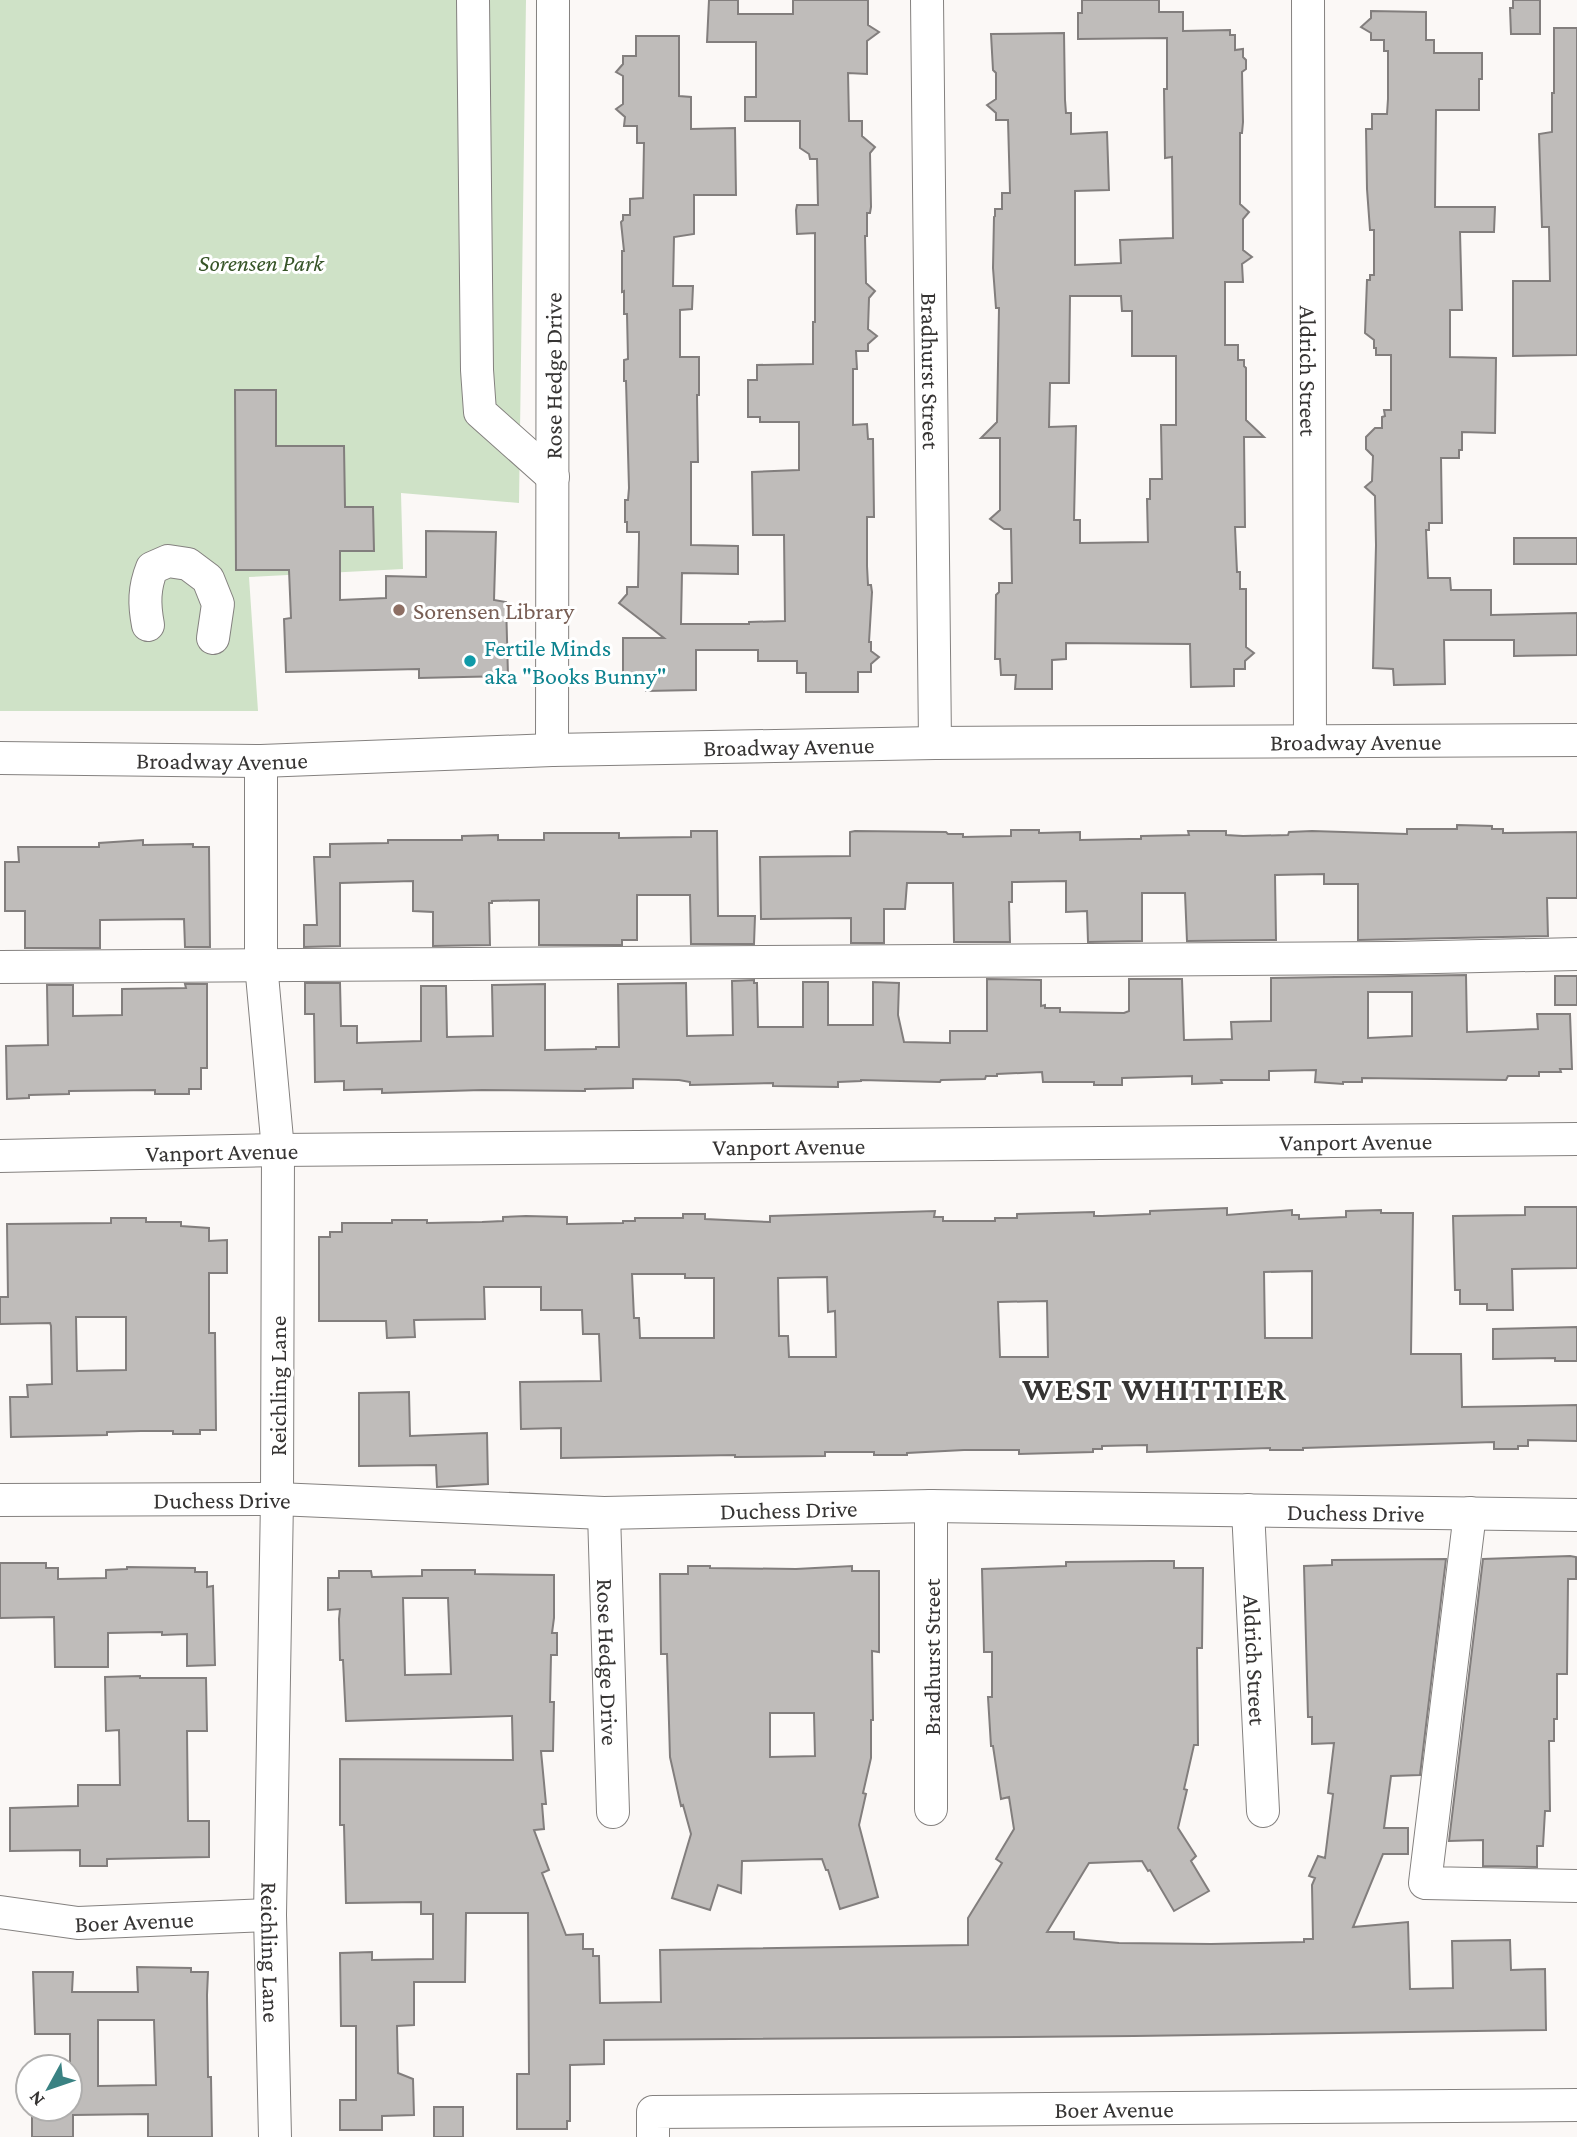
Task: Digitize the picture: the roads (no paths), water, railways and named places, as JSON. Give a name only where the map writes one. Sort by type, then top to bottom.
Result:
[{"type":"street","points":[[472,0],[477,370],[481,412],[553,477]]},
{"type":"street","name":"Rose Hedge Drive","points":[[552,750],[553,0]]},
{"type":"street","name":"Bradhurst Street","points":[[928,0],[935,743]]},
{"type":"street","name":"Aldrich Street","points":[[1308,0],[1310,741]]},
{"type":"street","points":[[148,625],[144,605],[146,584],[152,568],[168,561],[188,564],[208,579],[218,604],[213,638]]},
{"type":"street","name":"Broadway Avenue","points":[[0,758],[261,761],[552,750],[935,743],[1577,740]]},
{"type":"street","name":"Reichling Lane","points":[[261,761],[261,964],[278,1150],[277,1499],[270,1915],[275,2137]]},
{"type":"street","points":[[0,967],[1378,958],[1577,954]]},
{"type":"street","name":"Vanport Avenue","points":[[0,1156],[278,1150],[1577,1139]]},
{"type":"street","name":"Duchess Drive","points":[[0,1500],[277,1499],[604,1513],[932,1506],[1577,1514]]},
{"type":"street","name":"Bradhurst Street","points":[[932,1506],[932,1809]]},
{"type":"street","name":"Aldrich Street","points":[[1248,1510],[1264,1811]]},
{"type":"street","name":"Rose Hedge Drive","points":[[604,1513],[613,1812]]},
{"type":"street","points":[[1470,1513],[1424,1883],[1577,1886]]},
{"type":"street","name":"Boer Avenue","points":[[0,1912],[78,1923],[270,1915]]},
{"type":"street","name":"Boer Avenue","points":[[653,2124],[1577,2105]]},
{"type":"place","name":"Sorensen Library","points":[[399,610]]},
{"type":"place","name":"Fertile Minds aka \"Books Bunny\"","points":[[470,661]]},
{"type":"district","name":"WEST WHITTIER","points":[[1155,1389]]},
{"type":"park label","name":"Sorensen Park","points":[[261,262]]}]
